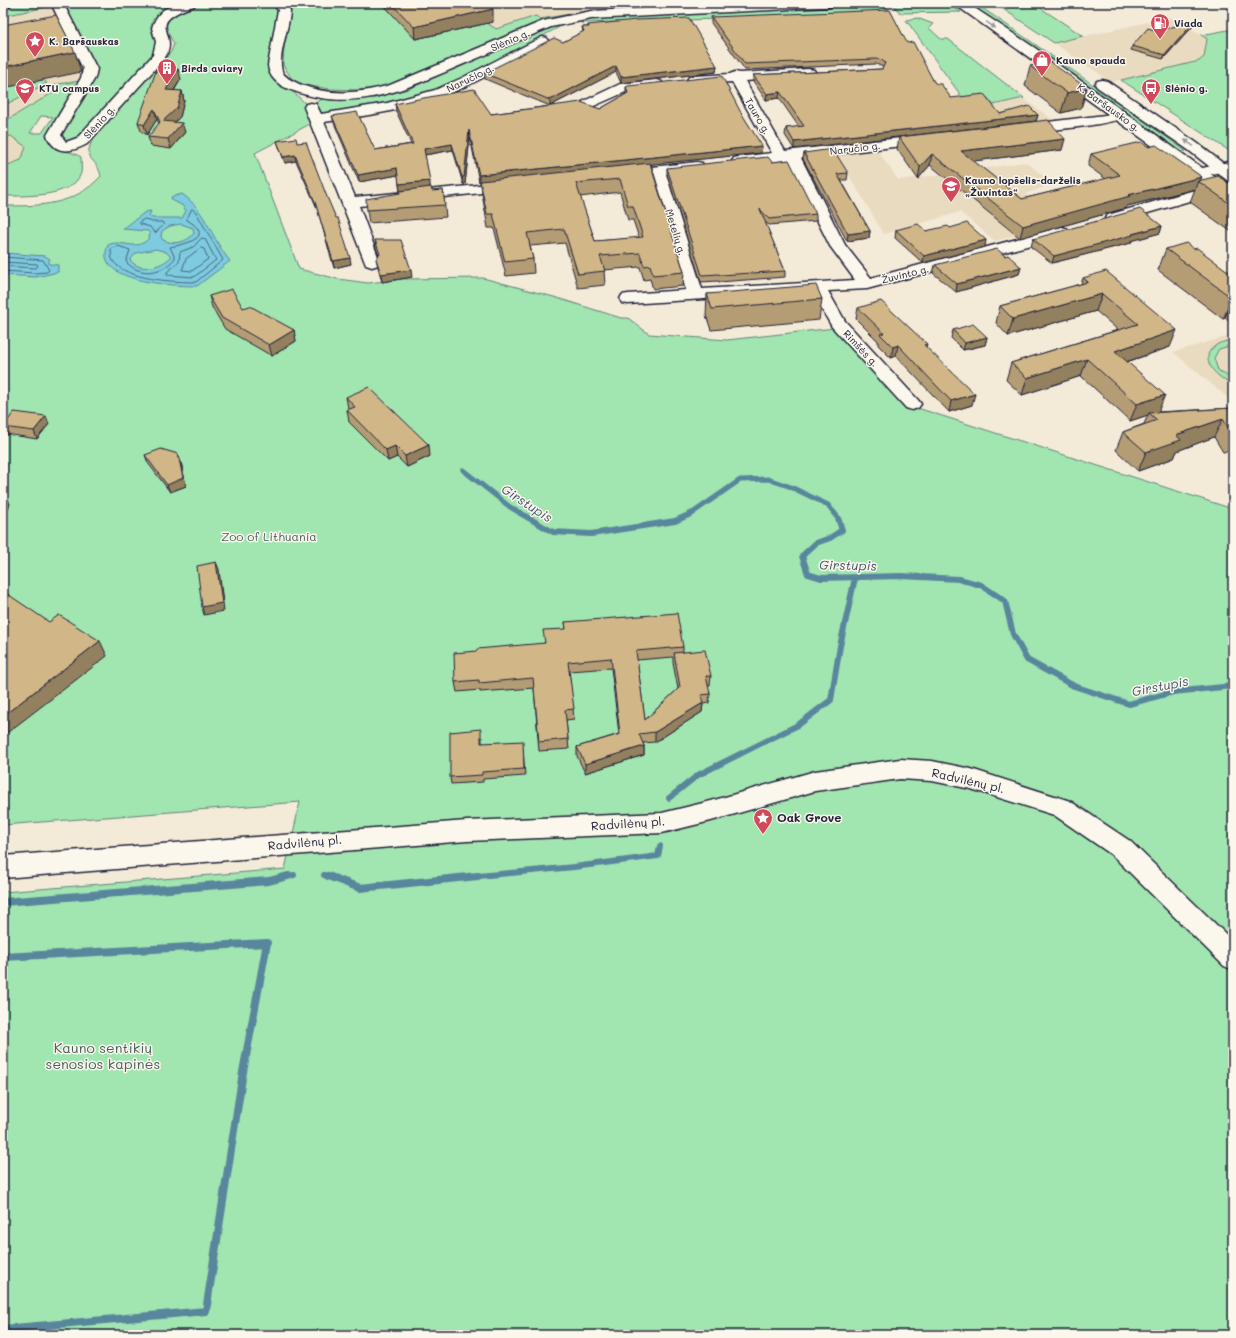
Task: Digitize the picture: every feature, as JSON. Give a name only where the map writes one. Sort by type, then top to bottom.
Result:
[{"type":"street","name":"Slėnio g.","points":[[57,3],[90,69],[88,78],[54,135],[56,142],[61,146],[68,146],[82,141],[159,56],[164,45],[158,28],[160,19],[166,13],[190,3]]},
{"type":"street","name":"Slėnio g.","points":[[278,3],[284,10],[284,16],[276,55],[275,70],[279,76],[289,84],[304,90],[330,96],[375,93],[418,79],[547,24],[567,19],[591,15],[829,3]]},
{"type":"street","name":"K. Baršausko g.","points":[[958,3],[1030,51],[1233,197]]},
{"type":"street","name":"Naručio g.","points":[[316,120],[395,104],[428,96],[455,87],[591,15]]},
{"type":"street","points":[[683,81],[735,76],[821,72]]},
{"type":"street","name":"Tauro g.","points":[[735,76],[786,155]]},
{"type":"street","name":"K. Baršausko g.","points":[[1093,77],[1192,146],[1226,166],[1233,178]]},
{"type":"street","points":[[587,106],[625,87],[668,83]]},
{"type":"street","points":[[304,90],[350,202],[372,262]]},
{"type":"street","points":[[1010,130],[1106,119],[1120,115]]},
{"type":"street","name":"Naručio g.","points":[[728,162],[944,138]]},
{"type":"street","points":[[786,155],[838,246],[867,284]]},
{"type":"street","points":[[612,175],[713,164]]},
{"type":"street","points":[[1199,172],[1226,166]]},
{"type":"street","name":"Metelių g.","points":[[657,170],[695,294]]},
{"type":"street","points":[[350,202],[521,185]]},
{"type":"street","points":[[1100,222],[1219,188]]},
{"type":"street","name":"Žuvinto g.","points":[[628,300],[695,294],[867,284],[1077,228]]},
{"type":"street","name":"Rimšės g.","points":[[817,286],[838,323],[912,404]]},
{"type":"street","name":"Radvilėnų pl.","points":[[3,867],[431,834],[662,823],[711,812],[815,781],[900,769],[932,771],[971,779],[1062,808],[1121,848],[1233,958]]},
{"type":"shaded area","name":"KTU campus","points":[[3,3],[119,3],[89,89],[23,121],[38,158],[3,177]]},
{"type":"shaded area","points":[[336,3],[709,3],[582,12],[535,20],[444,57]]},
{"type":"shaded area","points":[[1170,17],[1207,39],[1204,57],[1199,61],[1111,82],[1054,43]]},
{"type":"shaded area","points":[[988,98],[993,105],[1024,99],[1053,120],[989,131],[965,101]]},
{"type":"shaded area","name":"Kauno lopšelis-darželis „Žuvintas“","points":[[878,151],[898,180],[1026,162],[1053,184],[1025,194],[1061,223],[995,241],[960,212],[884,234],[837,155]]},
{"type":"shaded area","points":[[1233,335],[1233,407],[1228,398],[1173,352]]},
{"type":"green space","points":[[20,3],[50,3],[52,6],[3,16],[3,6]]},
{"type":"green space","points":[[78,3],[182,3],[162,11],[154,18],[151,27],[156,45],[155,50],[148,62],[76,140],[70,142],[62,140],[62,133],[65,125],[74,107],[95,76],[64,6]]},
{"type":"green space","name":"Oak Grove","points":[[202,3],[269,3],[275,6],[278,10],[269,65],[290,89],[304,102],[312,123],[255,153],[299,269],[338,279],[368,283],[403,279],[483,278],[554,297],[621,318],[628,318],[649,334],[727,340],[835,328],[908,405],[1233,509],[1233,1335],[3,1335],[3,892],[285,869],[300,802],[3,825],[3,206],[30,206],[68,199],[91,186],[101,176],[99,169],[89,155],[90,145],[94,137],[171,52],[174,44],[165,27],[166,22],[183,10]]},
{"type":"green space","points":[[288,3],[382,3],[416,39],[487,23],[496,29],[536,16],[540,19],[582,12],[625,8],[556,18],[422,75],[377,89],[359,90],[330,89],[304,85],[292,79],[283,65],[284,47],[291,14]]},
{"type":"green space","points":[[629,3],[727,3],[726,5],[649,9]]},
{"type":"green space","points":[[892,3],[947,3],[961,12],[900,13]]},
{"type":"green space","points":[[968,3],[975,3],[1186,151],[1182,152],[1072,73]]},
{"type":"green space","points":[[994,3],[1033,3],[1083,36],[1054,43]]},
{"type":"green space","points":[[868,4],[887,8],[892,14],[581,23],[593,18]]},
{"type":"green space","points":[[917,18],[933,24],[929,28],[941,39],[948,39],[1024,98],[993,105],[988,98],[965,101],[906,20]]},
{"type":"green space","points":[[565,24],[449,86],[383,105],[320,117],[314,104],[323,99],[349,100],[375,98],[408,89],[551,27]]},
{"type":"green space","points":[[1233,29],[1233,150],[1228,150],[1121,80],[1199,61],[1204,57],[1207,39],[1201,35]]},
{"type":"green space","points":[[43,80],[47,83],[3,106],[3,88]]},
{"type":"green space","points":[[80,81],[54,122],[51,128],[50,138],[55,149],[81,157],[81,173],[76,181],[68,187],[58,191],[47,194],[3,196],[3,167],[21,160],[26,147],[11,136],[3,137],[3,120],[7,120],[54,92],[53,86]],"holes":[[[41,116],[53,117],[42,133],[30,133]]]},
{"type":"green space","points":[[1233,340],[1233,345],[1219,349],[1214,358],[1218,370],[1233,380],[1233,385],[1216,373],[1209,362],[1208,357],[1210,351],[1215,346]]},
{"type":"water","points":[[182,194],[197,208],[218,244],[230,261],[197,286],[172,285],[139,280],[123,275],[112,267],[106,258],[108,245],[118,243],[134,245],[144,242],[149,238],[150,233],[148,231],[123,229],[145,212],[151,211],[149,216],[153,218],[182,218],[186,211],[183,206],[172,200],[171,197]],"holes":[[[181,224],[193,228],[194,233],[188,239],[176,243],[163,240],[161,237],[162,231],[170,226]],[[156,249],[166,252],[171,257],[162,264],[150,267],[139,266],[130,260],[136,253]]]},
{"type":"water","points":[[3,253],[45,256],[50,259],[49,264],[58,265],[58,272],[36,277],[3,275]]},
{"type":"building","points":[[391,3],[486,3],[493,9],[414,27]]},
{"type":"building","points":[[890,10],[907,43],[913,42],[934,82],[941,84],[951,98],[984,94],[1000,114],[1029,106],[1038,115],[794,142],[786,128],[804,126],[780,92],[767,94],[753,75],[882,69],[885,63],[882,60],[877,59],[745,64],[711,17]]},
{"type":"building","points":[[56,15],[75,52],[3,67],[3,25]]},
{"type":"building","points":[[689,18],[717,66],[621,77],[616,66],[550,100],[484,73],[554,38],[563,42],[584,31],[582,27],[589,27],[588,25],[636,20]]},
{"type":"building","points":[[1195,21],[1165,55],[1132,46],[1148,28],[1157,31]]},
{"type":"building","points":[[1050,62],[1087,88],[1067,93],[1030,66]]},
{"type":"building","points":[[178,69],[166,90],[182,91],[177,108],[163,121],[182,123],[168,139],[148,137],[160,122],[154,109],[144,125],[138,122],[156,71]]},
{"type":"building","points":[[722,76],[740,111],[762,146],[479,175],[469,130],[464,177],[462,177],[452,144],[424,149],[430,181],[399,184],[397,168],[358,175],[332,116],[357,112],[375,150],[413,144],[395,104],[418,99],[474,89],[491,114],[581,102],[600,109],[628,93],[626,87],[628,86]]},
{"type":"building","points":[[1048,120],[1065,139],[961,151],[1022,199],[1120,175],[1091,154],[1141,142],[1149,147],[1156,145],[1202,177],[1128,195],[1130,196],[1023,226],[932,154],[920,167],[899,137]]},
{"type":"building","points":[[296,138],[297,143],[306,142],[327,197],[336,218],[338,218],[350,258],[333,261],[315,202],[295,155],[283,157],[277,141]]},
{"type":"building","points":[[833,149],[848,173],[837,174],[870,231],[848,234],[804,153]]},
{"type":"building","points":[[768,157],[772,162],[789,160],[816,214],[769,219],[760,209],[785,271],[702,275],[667,168]]},
{"type":"building","points":[[650,163],[684,272],[653,275],[650,265],[644,266],[640,253],[600,256],[605,271],[578,274],[564,229],[527,233],[533,259],[505,262],[493,214],[487,214],[480,181]],"holes":[[[620,179],[628,206],[633,206],[643,237],[595,241],[576,183]]]},
{"type":"building","points":[[1218,176],[1233,186],[1233,206],[1198,181]]},
{"type":"building","points":[[431,187],[432,191],[443,190],[445,205],[367,210],[366,199],[400,193],[400,191]]},
{"type":"building","points":[[1140,209],[1162,226],[1054,256],[1033,239]]},
{"type":"building","points":[[967,223],[986,240],[924,256],[896,230],[918,224],[926,231],[948,226],[950,228]]},
{"type":"building","points":[[375,240],[401,240],[411,270],[381,274],[376,259],[380,254]]},
{"type":"building","points":[[1186,243],[1194,249],[1197,248],[1233,275],[1232,298],[1166,249]]},
{"type":"building","points":[[997,249],[1005,256],[1008,255],[1021,267],[957,284],[935,265]]},
{"type":"building","points":[[1106,271],[1177,330],[1115,351],[1165,395],[1137,404],[1087,359],[1027,378],[1011,363],[1138,324],[1102,294],[1013,319],[1000,306],[1088,282],[1083,278]]},
{"type":"building","points":[[816,285],[822,299],[712,309],[707,294]]},
{"type":"building","points":[[232,289],[243,308],[250,306],[294,330],[269,345],[222,318],[209,296]]},
{"type":"building","points":[[881,301],[927,344],[924,345],[975,394],[951,401],[898,345],[893,347],[880,334],[884,333],[858,308]]},
{"type":"building","points":[[973,324],[987,337],[965,343],[953,330]]},
{"type":"building","points":[[369,387],[429,445],[405,456],[395,446],[386,450],[347,410],[355,407],[346,397]]},
{"type":"building","points":[[1233,408],[1233,434],[1223,419],[1176,435],[1181,440],[1146,452],[1123,432],[1157,420],[1149,413]]},
{"type":"building","points":[[14,412],[46,416],[34,431],[3,427]]},
{"type":"building","points":[[161,449],[178,454],[183,478],[167,485],[145,455]]},
{"type":"building","points":[[216,562],[222,603],[202,607],[197,566]]},
{"type":"building","points":[[3,591],[49,622],[59,615],[100,641],[3,716]]},
{"type":"building","points":[[677,613],[683,647],[636,651],[645,720],[680,687],[674,653],[705,650],[711,676],[706,676],[710,694],[701,695],[703,703],[655,732],[639,734],[644,746],[585,764],[577,747],[620,734],[611,658],[568,662],[574,709],[565,710],[568,739],[539,742],[533,678],[479,683],[479,680],[455,682],[454,653],[477,651],[477,649],[545,643],[543,630],[566,629],[565,622]]},
{"type":"building","points":[[481,729],[481,743],[523,741],[524,769],[482,772],[482,775],[450,777],[450,732]]},
{"type":"waterway","name":"Girstupis","points":[[463,470],[510,507],[522,514]]},
{"type":"waterway","name":"Girstupis","points":[[691,514],[740,480],[768,479],[791,487],[828,505],[835,514]]},
{"type":"waterway","name":"Girstupis","points":[[520,513],[553,532],[591,534],[675,521],[691,514]]},
{"type":"waterway","name":"Girstupis","points":[[834,513],[838,518],[842,530],[830,538],[816,543],[802,556],[808,574],[821,578],[901,576],[959,579],[981,585],[1005,601],[1013,634],[1027,660],[1074,686],[1129,704],[1173,692],[1233,686]]},
{"type":"waterway","points":[[669,798],[698,775],[798,725],[831,700],[840,646],[855,578]]},
{"type":"waterway","points":[[470,877],[574,867],[658,856],[660,846]]},
{"type":"waterway","points":[[285,877],[294,875]]},
{"type":"waterway","points":[[324,875],[330,877]]},
{"type":"waterway","points":[[470,877],[478,876]]},
{"type":"waterway","points":[[3,902],[269,881],[285,877]]},
{"type":"waterway","points":[[330,877],[360,888],[470,877]]},
{"type":"waterway","points":[[3,957],[267,943],[243,1072],[206,1311],[3,1329]]},
{"type":"place","name":"Viada","points":[[1160,40]]},
{"type":"place","name":"K. Baršauskas","points":[[35,58]]},
{"type":"place","name":"Kauno spauda","points":[[1042,77]]},
{"type":"place","name":"Birds aviary","points":[[167,85]]},
{"type":"place","name":"KTU campus","points":[[25,105]]},
{"type":"place","name":"Slėnio g.","points":[[1151,105]]},
{"type":"place","name":"Kauno lopšelis-darželis „Žuvintas“","points":[[951,203]]},
{"type":"place","name":"Oak Grove","points":[[763,835]]},
{"type":"park label","name":"Zoo of Lithuania","points":[[269,537]]},
{"type":"park label","name":"Kauno sentikių senosios kapinės","points":[[103,1056]]}]
